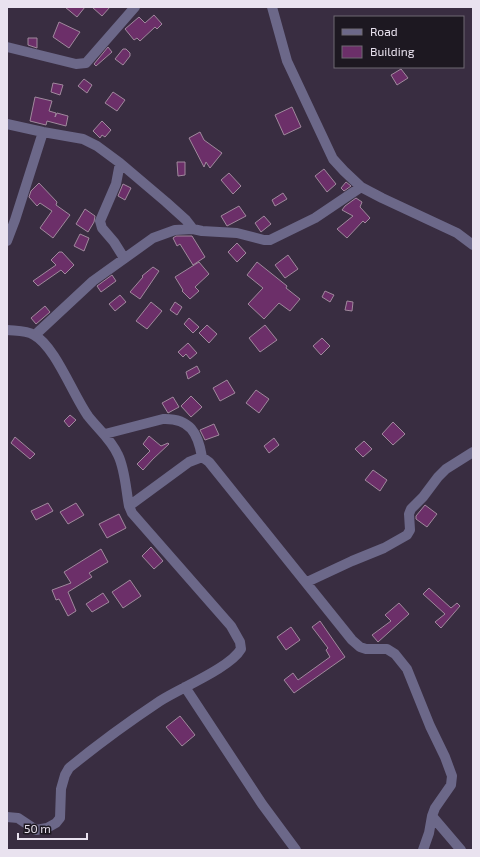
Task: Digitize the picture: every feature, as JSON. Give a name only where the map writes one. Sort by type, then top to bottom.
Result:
[{"type":"street","points":[[7,47],[76,64],[86,62],[135,7]]},
{"type":"street","points":[[272,7],[287,61],[333,158],[344,171],[361,186],[382,198],[457,232],[473,245]]},
{"type":"street","points":[[7,124],[83,139],[97,146],[120,163],[166,202],[186,220],[193,229]]},
{"type":"street","points":[[7,241],[43,132]]},
{"type":"street","points":[[120,163],[116,184],[100,221],[100,225],[114,242],[124,258]]},
{"type":"street","points":[[35,335],[93,281],[153,238],[175,230],[193,229],[237,233],[264,240],[270,240],[315,218],[361,186]]},
{"type":"street","points":[[7,330],[35,335],[51,352],[77,399],[89,417],[114,446],[120,460],[129,506],[137,521],[174,560],[231,626],[240,642],[241,649],[238,655],[221,667],[160,701],[69,768],[64,775],[61,789],[60,818],[56,823],[47,828],[36,830],[18,818],[7,818]]},
{"type":"street","points":[[105,434],[163,419],[172,419],[192,428],[200,444],[202,457],[209,462],[352,640],[360,647],[366,649],[386,649],[395,654],[407,669],[452,776],[451,785],[435,808],[423,850]]},
{"type":"street","points":[[306,582],[384,548],[407,535],[410,530],[409,514],[411,509],[442,473],[473,452]]},
{"type":"street","points":[[129,506],[189,462],[202,457]]},
{"type":"street","points":[[185,687],[262,804],[296,850]]},
{"type":"street","points":[[432,816],[461,850]]},
{"type":"building","points":[[65,7],[85,7],[77,17]]},
{"type":"building","points":[[92,7],[110,7],[102,16]]},
{"type":"building","points":[[154,15],[162,24],[157,29],[155,27],[140,41],[137,38],[134,40],[125,29],[139,17],[145,23]]},
{"type":"building","points":[[59,22],[80,32],[69,48],[53,37]]},
{"type":"building","points":[[28,38],[37,38],[37,48],[28,45]]},
{"type":"building","points":[[108,47],[112,52],[96,66],[94,64]]},
{"type":"building","points":[[123,49],[126,49],[130,53],[130,56],[123,65],[115,59]]},
{"type":"building","points":[[401,69],[408,78],[397,85],[391,75]]},
{"type":"building","points":[[84,79],[92,85],[87,93],[78,86]]},
{"type":"building","points":[[53,83],[63,85],[60,95],[51,92]]},
{"type":"building","points":[[113,92],[125,100],[117,111],[105,103]]},
{"type":"building","points":[[35,97],[52,101],[49,111],[56,113],[55,117],[57,113],[68,116],[66,126],[47,121],[46,125],[30,121]]},
{"type":"building","points":[[292,107],[301,127],[284,135],[275,115]]},
{"type":"building","points":[[102,121],[111,130],[105,137],[102,135],[100,138],[93,131]]},
{"type":"building","points":[[200,132],[204,140],[222,153],[210,168],[206,162],[204,167],[189,138]]},
{"type":"building","points":[[177,162],[185,162],[185,175],[178,176]]},
{"type":"building","points":[[324,169],[336,184],[327,192],[315,176]]},
{"type":"building","points":[[229,173],[241,186],[233,194],[221,180]]},
{"type":"building","points":[[346,182],[351,186],[344,191],[341,188]]},
{"type":"building","points":[[39,183],[57,202],[56,205],[70,215],[53,238],[40,228],[52,211],[40,203],[37,206],[29,197],[31,191]]},
{"type":"building","points":[[123,184],[131,188],[125,200],[118,196]]},
{"type":"building","points":[[283,193],[287,199],[275,206],[272,200]]},
{"type":"building","points":[[356,198],[362,202],[360,207],[370,218],[365,223],[363,221],[347,238],[337,229],[353,216],[342,210]]},
{"type":"building","points":[[239,206],[246,216],[227,226],[221,216]]},
{"type":"building","points":[[85,209],[95,216],[94,222],[88,232],[76,224]]},
{"type":"building","points":[[264,216],[271,224],[261,232],[255,223]]},
{"type":"building","points":[[80,234],[89,238],[84,251],[74,246]]},
{"type":"building","points":[[176,236],[192,236],[205,257],[193,265],[180,244],[177,246],[173,238]]},
{"type":"building","points":[[237,243],[246,253],[237,262],[228,252]]},
{"type":"building","points":[[59,252],[62,252],[74,265],[65,274],[61,270],[38,286],[33,281],[56,265],[51,260]]},
{"type":"building","points":[[288,255],[298,269],[285,278],[275,265]]},
{"type":"building","points":[[199,262],[209,274],[195,287],[199,291],[190,299],[182,291],[183,290],[175,277]]},
{"type":"building","points":[[257,262],[287,286],[286,288],[300,299],[290,311],[279,303],[264,319],[248,304],[263,288],[247,275]]},
{"type":"building","points":[[153,267],[159,271],[140,299],[130,292],[143,277],[142,276]]},
{"type":"building","points":[[112,275],[116,281],[101,292],[97,286]]},
{"type":"building","points":[[325,291],[334,295],[330,302],[322,297]]},
{"type":"building","points":[[120,295],[126,302],[115,311],[109,304]]},
{"type":"building","points":[[347,301],[353,302],[352,311],[345,310]]},
{"type":"building","points":[[151,302],[162,311],[147,329],[136,321]]},
{"type":"building","points":[[175,302],[182,307],[177,315],[170,310]]},
{"type":"building","points":[[45,306],[50,312],[36,324],[31,318]]},
{"type":"building","points":[[189,318],[199,327],[193,333],[184,324]]},
{"type":"building","points":[[207,325],[217,334],[209,343],[199,333]]},
{"type":"building","points":[[265,325],[277,340],[260,352],[249,338]]},
{"type":"building","points":[[322,338],[330,346],[321,355],[313,346]]},
{"type":"building","points":[[188,343],[197,353],[190,359],[186,354],[183,357],[178,352]]},
{"type":"building","points":[[197,366],[200,372],[188,379],[186,372]]},
{"type":"building","points":[[227,380],[235,393],[220,401],[213,388]]},
{"type":"building","points":[[256,390],[269,399],[259,413],[246,403]]},
{"type":"building","points":[[191,396],[202,407],[191,417],[181,406]]},
{"type":"building","points":[[173,397],[179,407],[168,413],[162,403]]},
{"type":"building","points":[[70,415],[76,420],[69,427],[64,421]]},
{"type":"building","points":[[393,422],[405,434],[393,445],[382,434]]},
{"type":"building","points":[[214,424],[219,435],[205,440],[200,430]]},
{"type":"building","points":[[149,436],[161,446],[168,443],[169,444],[143,470],[137,464],[150,451],[143,444]]},
{"type":"building","points":[[15,437],[35,454],[30,459],[11,443]]},
{"type":"building","points":[[274,438],[279,445],[269,453],[264,446]]},
{"type":"building","points":[[364,441],[372,449],[363,457],[355,449]]},
{"type":"building","points":[[373,470],[387,480],[380,491],[365,480]]},
{"type":"building","points":[[48,503],[53,511],[36,520],[31,511]]},
{"type":"building","points":[[76,503],[84,515],[68,524],[60,512]]},
{"type":"building","points":[[425,505],[437,514],[427,527],[416,519],[416,516]]},
{"type":"building","points":[[119,514],[126,528],[107,538],[99,524]]},
{"type":"building","points":[[151,547],[163,561],[154,569],[142,556]]},
{"type":"building","points":[[101,549],[108,562],[89,573],[92,577],[68,592],[76,611],[68,616],[59,599],[56,600],[52,590],[71,583],[64,572]]},
{"type":"building","points":[[130,580],[141,596],[123,608],[112,592]]},
{"type":"building","points":[[429,588],[451,608],[457,603],[460,606],[441,628],[435,622],[445,614],[423,594]]},
{"type":"building","points":[[103,593],[109,602],[92,612],[86,604]]},
{"type":"building","points":[[399,603],[409,614],[378,642],[372,635],[391,621],[385,615]]},
{"type":"building","points":[[320,621],[345,657],[294,693],[284,680],[293,673],[298,680],[330,657],[326,650],[328,648],[312,627]]},
{"type":"building","points":[[291,627],[300,640],[286,650],[277,637]]},
{"type":"building","points":[[180,716],[195,735],[182,746],[166,727]]}]
